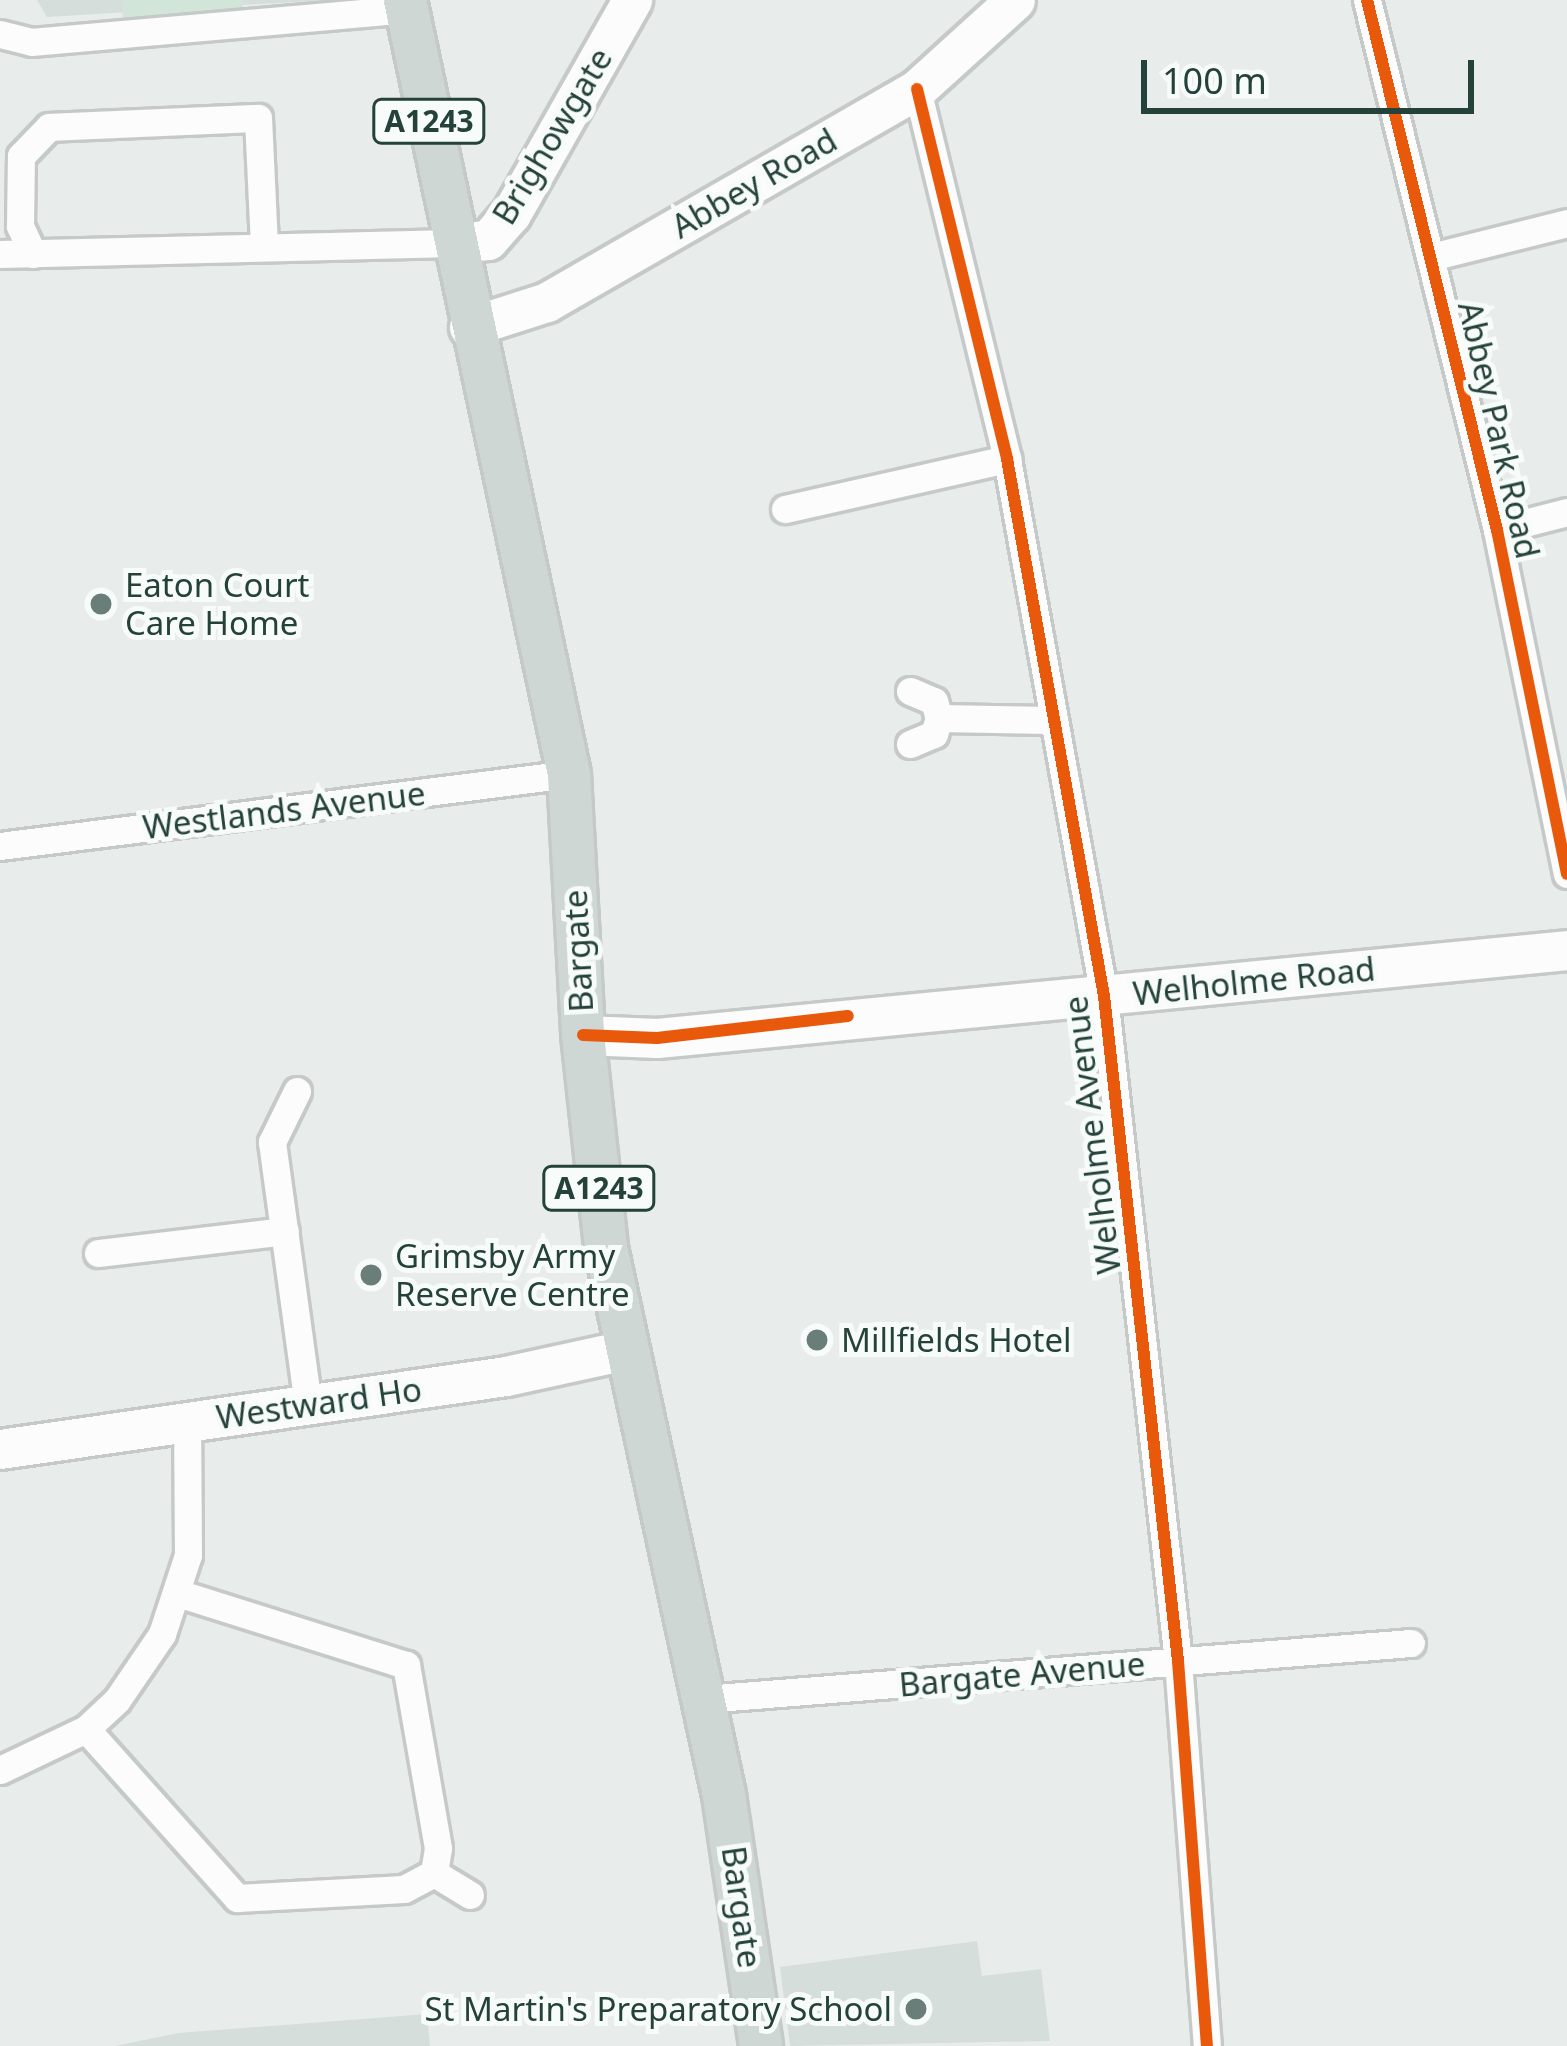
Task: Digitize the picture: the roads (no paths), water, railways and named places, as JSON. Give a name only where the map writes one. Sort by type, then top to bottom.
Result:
[{"type":"main road","name":"Bargate","points":[[405,4],[469,327],[569,774],[583,1035],[625,1350],[704,1699],[761,2046]]},
{"type":"street","name":"Brighowgate","points":[[453,243],[488,240],[511,214],[632,0]]},
{"type":"street","name":"Abbey Road","points":[[469,327],[548,302],[917,89],[1016,0]]},
{"type":"street","name":"Abbey Park Road","points":[[1367,0],[1497,530],[1567,874]]},
{"type":"street","points":[[0,34],[31,42],[405,4]]},
{"type":"street","name":"Welholme Avenue","points":[[917,89],[1007,458],[1049,720],[1104,996],[1178,1660],[1207,2046]]},
{"type":"street","points":[[33,254],[20,226],[22,156],[49,128],[258,118],[264,247]]},
{"type":"street","points":[[1431,257],[1567,223]]},
{"type":"street","points":[[0,254],[453,243]]},
{"type":"street","points":[[784,508],[1007,458]]},
{"type":"street","points":[[1497,530],[1567,512]]},
{"type":"street","points":[[910,691],[934,701],[939,718],[934,734],[910,744]]},
{"type":"street","points":[[939,718],[1049,720]]},
{"type":"street","name":"Westlands Avenue","points":[[0,846],[569,774]]},
{"type":"street","name":"Welholme Road","points":[[583,1035],[656,1038],[1567,950]]},
{"type":"street","points":[[297,1091],[272,1142],[308,1405]]},
{"type":"street","points":[[98,1253],[284,1231]]},
{"type":"street","name":"Westward Ho","points":[[4,1456],[187,1421],[625,1350]]},
{"type":"street","points":[[0,1771],[86,1729],[145,1664],[178,1592],[191,1505],[187,1421]]},
{"type":"street","points":[[178,1592],[406,1665],[438,1848],[434,1873]]},
{"type":"street","name":"Bargate Avenue","points":[[704,1699],[1411,1643]]},
{"type":"street","points":[[86,1729],[237,1898],[404,1889],[434,1873]]},
{"type":"street","points":[[434,1873],[470,1895]]},
{"type":"place","name":"Eaton Court Care Home","points":[[101,604]]},
{"type":"place","name":"Grimsby Army Reserve Centre","points":[[371,1275]]},
{"type":"place","name":"Millfields Hotel","points":[[817,1340]]},
{"type":"place","name":"St Martin's Preparatory School","points":[[916,2009]]}]
